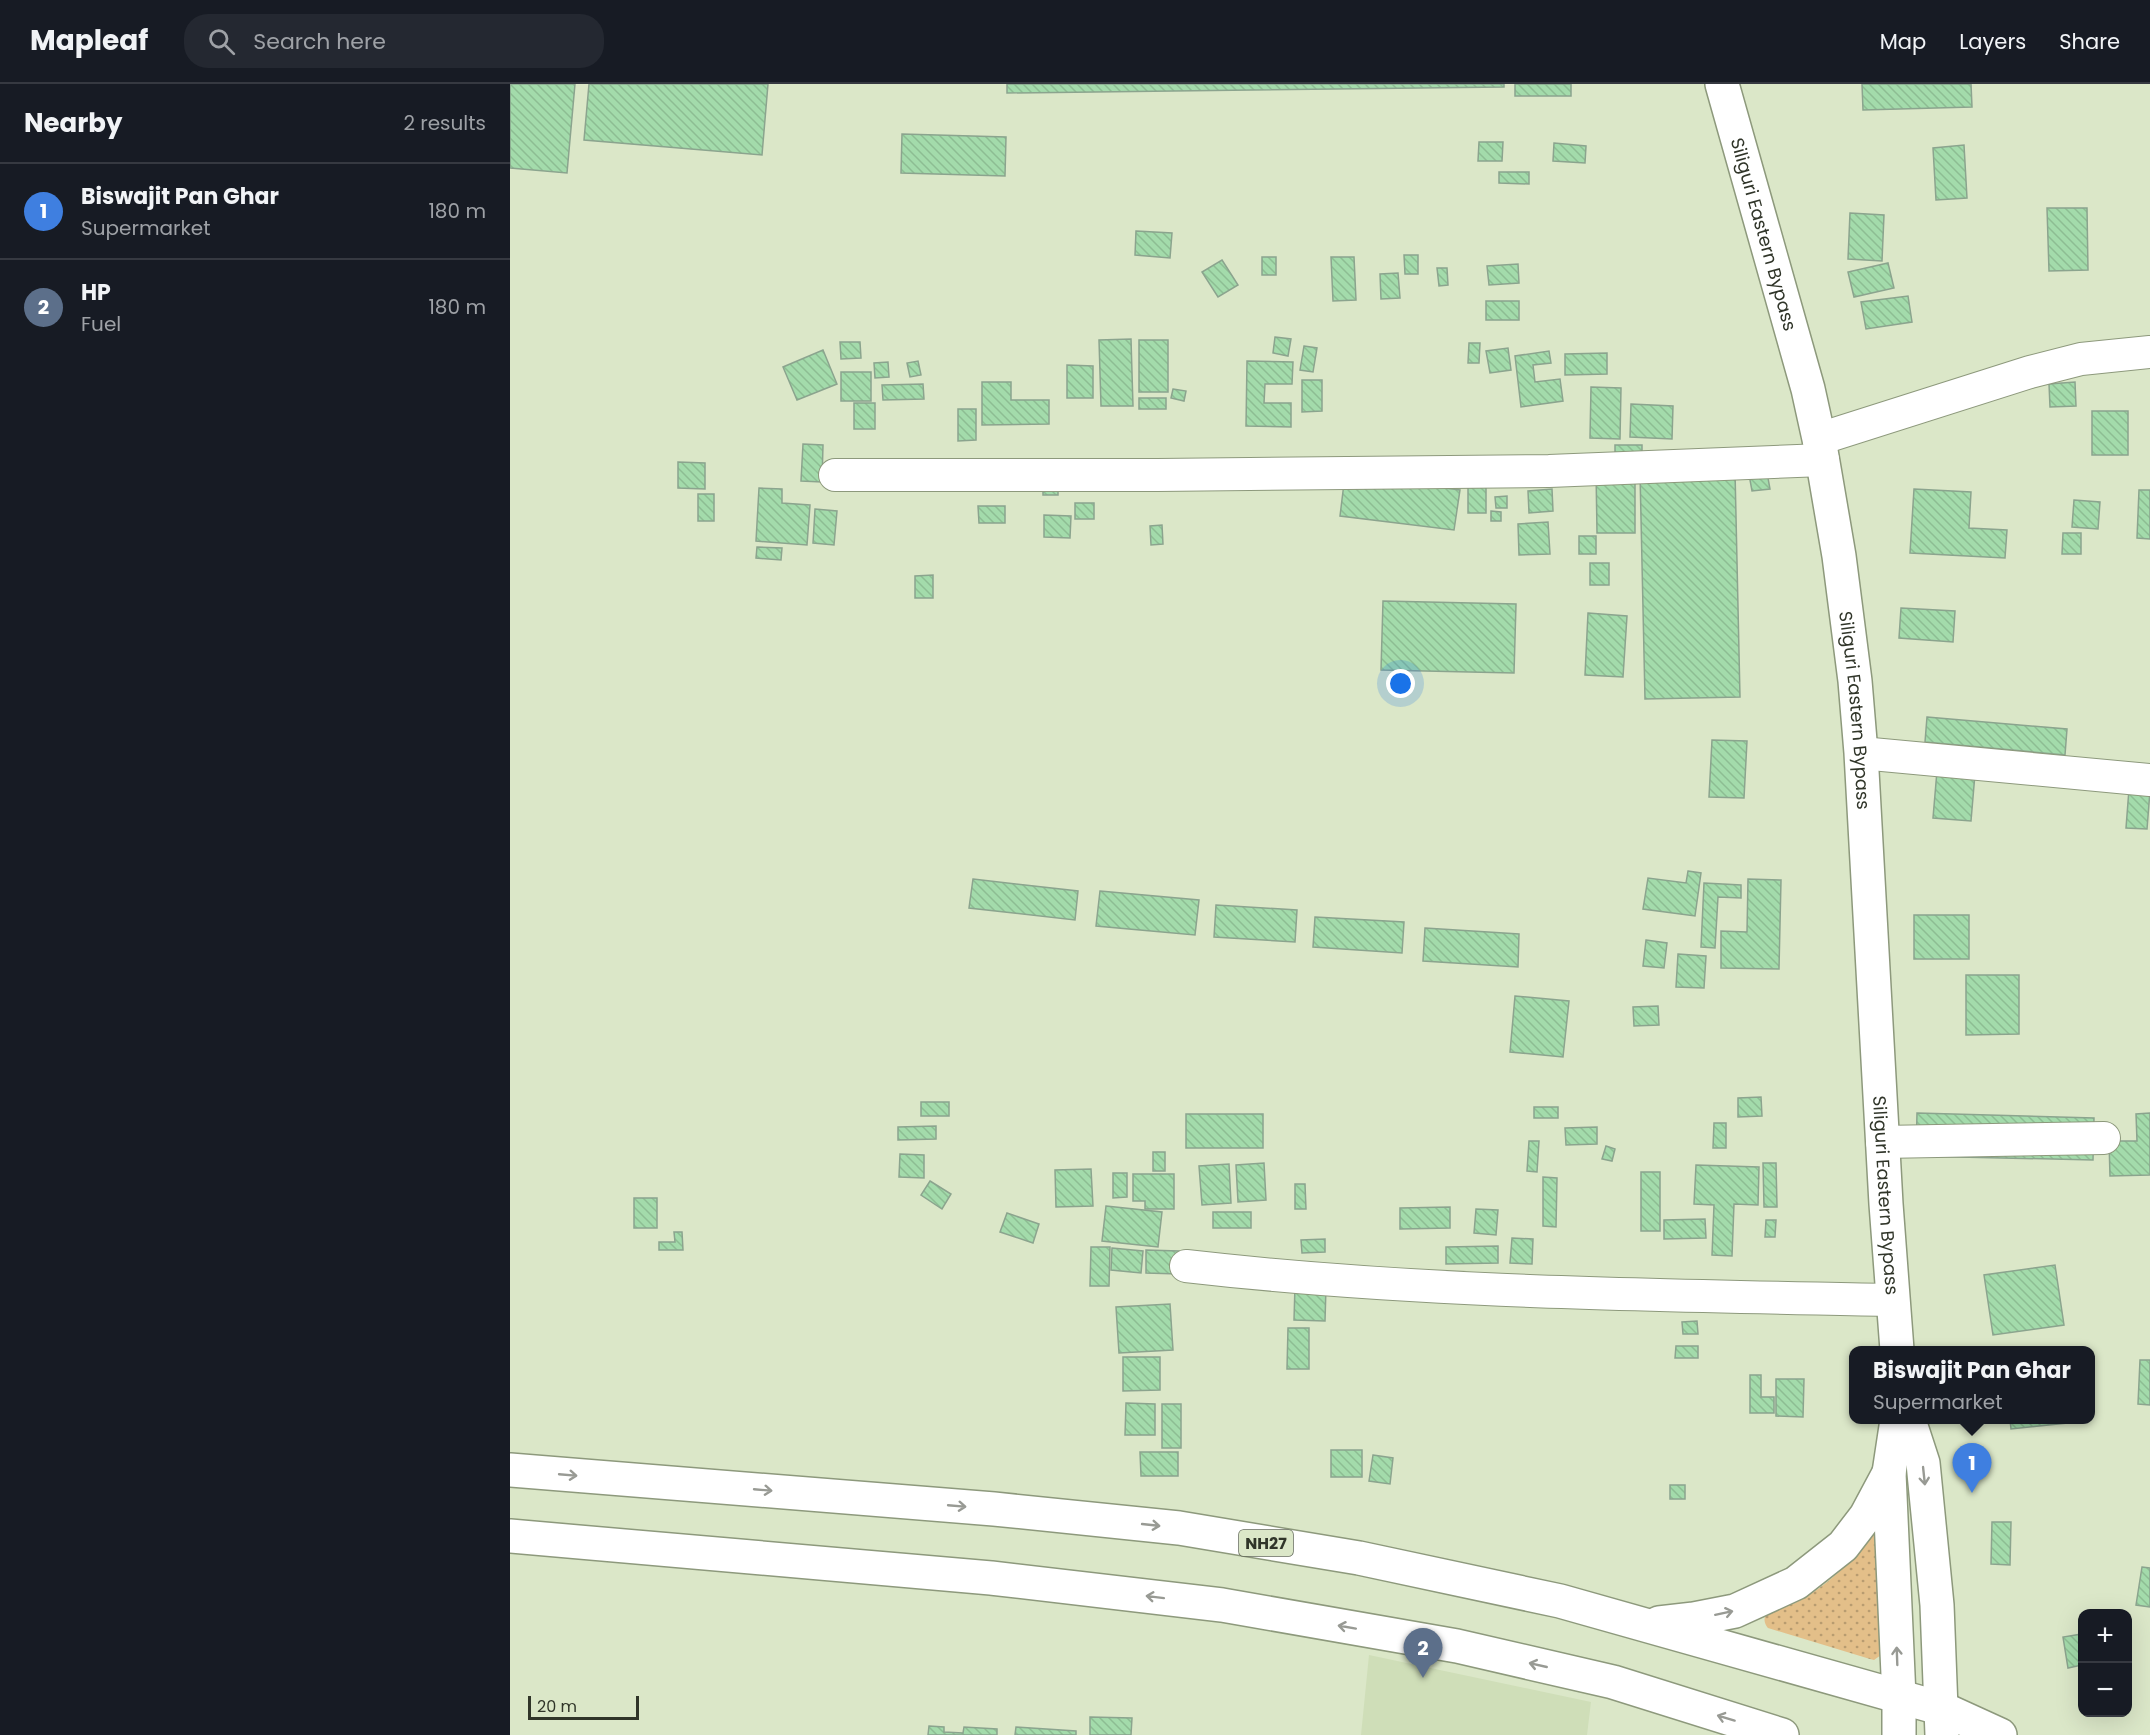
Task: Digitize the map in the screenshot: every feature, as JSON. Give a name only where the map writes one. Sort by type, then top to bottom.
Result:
[{"type":"main road","name":"Siliguri Eastern Bypass","points":[[1722,84],[1808,389],[1821,449],[1839,556],[1862,753],[1882,1142],[1897,1346]]},
{"type":"main road","points":[[1896,1424],[1889,1473],[1899,1735]]},
{"type":"main road","points":[[1911,1424],[1923,1463],[1937,1605],[1943,1722]]},
{"type":"main road","name":"NH27","points":[[510,1470],[994,1509],[1179,1528],[1359,1558],[1560,1601],[1899,1697],[1943,1722],[2000,1735]]},
{"type":"main road","points":[[1646,1625],[1735,1611],[1796,1583],[1843,1546],[1866,1516],[1889,1473]]},
{"type":"main road","points":[[510,1536],[992,1578],[1222,1605],[1457,1646],[1613,1682],[1782,1735]]},
{"type":"street","points":[[835,475],[1158,475],[1550,471],[1821,449],[1966,391],[2071,361],[2133,352],[2150,352]]},
{"type":"street","points":[[1862,753],[2150,780]]},
{"type":"street","points":[[1882,1142],[2104,1138]]},
{"type":"street","points":[[1186,1266],[1383,1283],[1567,1292],[1893,1300]]},
{"type":"shaded area","points":[[1876,1533],[1881,1655],[1874,1660],[1768,1628],[1765,1617],[1768,1613],[1795,1603],[1818,1589],[1857,1554]]},
{"type":"shaded area","points":[[1369,1655],[1591,1702],[1587,1735],[1361,1735]]},
{"type":"building","points":[[510,84],[575,84],[567,173],[510,168]]},
{"type":"building","points":[[589,84],[768,84],[762,155],[584,140]]},
{"type":"building","points":[[1007,84],[1504,84],[1504,87],[1007,93]]},
{"type":"building","points":[[1515,84],[1571,84],[1571,96],[1515,96]]},
{"type":"building","points":[[1862,84],[1971,84],[1972,107],[1863,110]]},
{"type":"building","points":[[902,134],[1006,137],[1005,176],[901,173]]},
{"type":"building","points":[[1479,142],[1503,142],[1502,161],[1478,161]]},
{"type":"building","points":[[1554,143],[1586,146],[1585,163],[1553,161]]},
{"type":"building","points":[[1964,145],[1967,198],[1936,200],[1933,148]]},
{"type":"building","points":[[1499,172],[1529,172],[1529,184],[1499,183]]},
{"type":"building","points":[[2047,208],[2087,208],[2088,270],[2049,271]]},
{"type":"building","points":[[1850,213],[1884,215],[1882,261],[1848,259]]},
{"type":"building","points":[[1136,231],[1172,233],[1170,258],[1135,255]]},
{"type":"building","points":[[1404,255],[1418,255],[1418,274],[1405,274]]},
{"type":"building","points":[[1262,257],[1276,257],[1276,275],[1262,275]]},
{"type":"building","points":[[1331,257],[1354,257],[1356,300],[1333,301]]},
{"type":"building","points":[[1222,260],[1238,285],[1218,297],[1202,272]]},
{"type":"building","points":[[1888,263],[1894,288],[1854,297],[1848,272]]},
{"type":"building","points":[[1518,264],[1519,283],[1489,285],[1487,266]]},
{"type":"building","points":[[1437,268],[1447,268],[1448,285],[1439,286]]},
{"type":"building","points":[[1398,273],[1400,298],[1381,299],[1380,274]]},
{"type":"building","points":[[1908,296],[1912,322],[1866,329],[1861,302]]},
{"type":"building","points":[[1486,301],[1519,301],[1519,320],[1486,320]]},
{"type":"building","points":[[1275,337],[1291,339],[1288,356],[1273,353]]},
{"type":"building","points":[[1131,339],[1133,406],[1101,406],[1099,340]]},
{"type":"building","points":[[1139,340],[1168,340],[1168,392],[1139,392]]},
{"type":"building","points":[[840,342],[860,342],[861,358],[841,359]]},
{"type":"building","points":[[1469,343],[1480,343],[1479,363],[1468,363]]},
{"type":"building","points":[[1304,346],[1317,348],[1313,372],[1300,370]]},
{"type":"building","points":[[1508,348],[1511,370],[1490,373],[1486,351]]},
{"type":"building","points":[[823,350],[837,384],[797,400],[783,367]]},
{"type":"building","points":[[1549,351],[1551,363],[1533,365],[1535,382],[1560,379],[1563,401],[1521,407],[1515,356]]},
{"type":"building","points":[[1607,353],[1607,374],[1565,375],[1565,354]]},
{"type":"building","points":[[918,361],[921,375],[910,377],[907,363]]},
{"type":"building","points":[[1247,361],[1293,362],[1292,384],[1265,384],[1264,403],[1291,403],[1291,427],[1246,426]]},
{"type":"building","points":[[888,362],[889,377],[875,378],[874,363]]},
{"type":"building","points":[[1067,365],[1093,366],[1093,398],[1067,398]]},
{"type":"building","points":[[841,372],[871,372],[871,401],[841,401]]},
{"type":"building","points":[[1302,380],[1322,380],[1322,411],[1302,412]]},
{"type":"building","points":[[982,382],[1011,382],[1011,400],[1049,400],[1049,424],[982,425]]},
{"type":"building","points":[[2075,382],[2076,406],[2050,407],[2049,384]]},
{"type":"building","points":[[923,384],[924,399],[883,400],[882,385]]},
{"type":"building","points":[[1591,387],[1621,388],[1620,439],[1590,438]]},
{"type":"building","points":[[1173,389],[1186,391],[1184,401],[1171,398]]},
{"type":"building","points":[[1139,398],[1166,398],[1166,409],[1139,409]]},
{"type":"building","points":[[854,403],[875,403],[875,429],[854,429]]},
{"type":"building","points":[[1631,404],[1673,406],[1672,439],[1630,437]]},
{"type":"building","points":[[958,409],[976,409],[976,440],[958,441]]},
{"type":"building","points":[[2092,411],[2128,411],[2128,455],[2092,455]]},
{"type":"building","points":[[803,444],[823,445],[822,482],[801,481]]},
{"type":"building","points":[[1615,445],[1642,445],[1642,457],[1615,458]]},
{"type":"building","points":[[678,462],[705,463],[705,489],[678,488]]},
{"type":"building","points":[[1766,467],[1770,489],[1752,491],[1748,469]]},
{"type":"building","points":[[1596,470],[1635,470],[1635,533],[1597,533]]},
{"type":"building","points":[[1735,471],[1740,697],[1645,699],[1640,473]]},
{"type":"building","points":[[1345,475],[1460,490],[1454,530],[1340,516]]},
{"type":"building","points":[[1043,476],[1058,477],[1058,495],[1043,495]]},
{"type":"building","points":[[1468,477],[1486,477],[1486,513],[1468,513]]},
{"type":"building","points":[[759,488],[782,489],[782,503],[810,505],[807,545],[756,541]]},
{"type":"building","points":[[1552,489],[1553,511],[1529,513],[1528,491]]},
{"type":"building","points":[[1914,489],[1971,492],[1969,528],[2007,530],[2005,558],[1910,553]]},
{"type":"building","points":[[2139,490],[2150,490],[2150,539],[2137,538]]},
{"type":"building","points":[[698,494],[714,494],[714,521],[698,521]]},
{"type":"building","points":[[1507,496],[1507,508],[1496,508],[1495,497]]},
{"type":"building","points":[[2074,500],[2100,502],[2098,529],[2072,527]]},
{"type":"building","points":[[1075,503],[1094,503],[1094,519],[1075,519]]},
{"type":"building","points":[[978,506],[1005,506],[1005,523],[979,523]]},
{"type":"building","points":[[815,509],[837,511],[834,545],[813,543]]},
{"type":"building","points":[[1491,511],[1501,512],[1501,521],[1491,521]]},
{"type":"building","points":[[1044,515],[1071,516],[1070,538],[1044,537]]},
{"type":"building","points":[[1548,522],[1550,554],[1519,555],[1518,524]]},
{"type":"building","points":[[1162,525],[1163,544],[1151,545],[1150,526]]},
{"type":"building","points":[[2063,533],[2081,533],[2081,554],[2062,554]]},
{"type":"building","points":[[1579,536],[1596,536],[1596,554],[1579,554]]},
{"type":"building","points":[[757,547],[782,548],[781,560],[756,558]]},
{"type":"building","points":[[1590,563],[1609,563],[1609,585],[1590,585]]},
{"type":"building","points":[[933,575],[933,598],[915,598],[915,576]]},
{"type":"building","points":[[1383,601],[1516,604],[1514,673],[1381,670]]},
{"type":"building","points":[[1901,608],[1955,611],[1953,642],[1899,638]]},
{"type":"building","points":[[1588,613],[1627,616],[1623,677],[1585,675]]},
{"type":"building","points":[[1927,717],[2067,729],[2065,755],[1925,742]]},
{"type":"building","points":[[1712,740],[1747,741],[1744,798],[1709,797]]},
{"type":"building","points":[[1938,759],[1976,762],[1971,821],[1933,818]]},
{"type":"building","points":[[2129,789],[2150,791],[2147,829],[2126,828]]},
{"type":"building","points":[[1688,871],[1701,873],[1695,916],[1643,909],[1648,878],[1686,883]]},
{"type":"building","points":[[973,879],[1078,891],[1075,920],[969,908]]},
{"type":"building","points":[[1748,879],[1781,880],[1779,969],[1721,968],[1721,931],[1747,932]]},
{"type":"building","points":[[1704,883],[1741,885],[1741,898],[1718,897],[1715,948],[1701,947]]},
{"type":"building","points":[[1100,891],[1199,900],[1195,935],[1096,926]]},
{"type":"building","points":[[1216,905],[1297,910],[1295,942],[1214,937]]},
{"type":"building","points":[[1914,915],[1969,915],[1969,959],[1914,959]]},
{"type":"building","points":[[1315,917],[1404,922],[1402,953],[1313,947]]},
{"type":"building","points":[[1425,928],[1519,934],[1518,967],[1423,961]]},
{"type":"building","points":[[1646,940],[1667,943],[1664,968],[1643,966]]},
{"type":"building","points":[[1678,954],[1706,956],[1704,988],[1676,987]]},
{"type":"building","points":[[1966,975],[2019,975],[2019,1034],[1966,1035]]},
{"type":"building","points":[[1515,996],[1569,1001],[1563,1057],[1510,1052]]},
{"type":"building","points":[[1658,1006],[1659,1025],[1634,1026],[1633,1007]]},
{"type":"building","points":[[1761,1097],[1762,1116],[1738,1117],[1738,1098]]},
{"type":"building","points":[[921,1102],[949,1102],[949,1116],[921,1116]]},
{"type":"building","points":[[1534,1107],[1558,1107],[1558,1118],[1534,1118]]},
{"type":"building","points":[[1917,1113],[2094,1118],[2093,1160],[1916,1156]]},
{"type":"building","points":[[2150,1113],[2150,1175],[2110,1176],[2109,1141],[2137,1141],[2136,1114]]},
{"type":"building","points":[[1186,1114],[1263,1114],[1263,1148],[1186,1148]]},
{"type":"building","points":[[1714,1123],[1726,1123],[1726,1148],[1713,1148]]},
{"type":"building","points":[[936,1126],[936,1139],[898,1140],[898,1127]]},
{"type":"building","points":[[1597,1127],[1597,1144],[1566,1145],[1565,1128]]},
{"type":"building","points":[[1529,1141],[1539,1141],[1537,1172],[1527,1171]]},
{"type":"building","points":[[1606,1146],[1615,1149],[1612,1161],[1602,1159]]},
{"type":"building","points":[[1153,1152],[1165,1152],[1165,1171],[1153,1171]]},
{"type":"building","points":[[900,1154],[924,1155],[924,1178],[899,1177]]},
{"type":"building","points":[[1264,1163],[1266,1200],[1238,1202],[1236,1165]]},
{"type":"building","points":[[1763,1163],[1776,1163],[1777,1207],[1764,1207]]},
{"type":"building","points":[[1229,1164],[1231,1203],[1202,1205],[1199,1166]]},
{"type":"building","points":[[1696,1165],[1759,1167],[1758,1205],[1734,1204],[1732,1256],[1712,1255],[1714,1205],[1694,1204]]},
{"type":"building","points":[[1091,1169],[1093,1206],[1056,1207],[1055,1170]]},
{"type":"building","points":[[1641,1172],[1660,1172],[1660,1231],[1641,1231]]},
{"type":"building","points":[[1113,1173],[1127,1173],[1127,1197],[1113,1198]]},
{"type":"building","points":[[1133,1174],[1174,1174],[1174,1209],[1145,1209],[1145,1201],[1133,1201]]},
{"type":"building","points":[[1543,1177],[1557,1178],[1556,1227],[1543,1226]]},
{"type":"building","points":[[930,1181],[951,1194],[942,1209],[921,1195]]},
{"type":"building","points":[[1295,1184],[1305,1184],[1306,1209],[1295,1209]]},
{"type":"building","points":[[634,1198],[657,1198],[657,1228],[634,1228]]},
{"type":"building","points":[[1106,1206],[1162,1212],[1158,1247],[1102,1241]]},
{"type":"building","points":[[1450,1207],[1450,1228],[1400,1229],[1400,1208]]},
{"type":"building","points":[[1476,1209],[1498,1210],[1496,1235],[1474,1233]]},
{"type":"building","points":[[1213,1212],[1251,1212],[1251,1228],[1213,1228]]},
{"type":"building","points":[[1007,1213],[1039,1224],[1033,1243],[1000,1232]]},
{"type":"building","points":[[1705,1219],[1706,1238],[1664,1239],[1664,1220]]},
{"type":"building","points":[[1766,1220],[1776,1220],[1775,1237],[1765,1237]]},
{"type":"building","points":[[674,1232],[682,1232],[683,1250],[659,1250],[659,1242],[675,1242]]},
{"type":"building","points":[[1512,1238],[1533,1239],[1532,1264],[1510,1263]]},
{"type":"building","points":[[1325,1239],[1325,1252],[1302,1253],[1301,1240]]},
{"type":"building","points":[[1498,1246],[1498,1263],[1446,1264],[1446,1247]]},
{"type":"building","points":[[1091,1247],[1110,1247],[1109,1286],[1090,1286]]},
{"type":"building","points":[[1112,1248],[1143,1251],[1141,1273],[1111,1270]]},
{"type":"building","points":[[1146,1250],[1179,1251],[1179,1274],[1146,1273]]},
{"type":"building","points":[[2055,1265],[2064,1325],[1993,1335],[1984,1275]]},
{"type":"building","points":[[1295,1286],[1326,1287],[1325,1321],[1294,1320]]},
{"type":"building","points":[[1170,1304],[1173,1350],[1119,1353],[1116,1307]]},
{"type":"building","points":[[1697,1321],[1698,1334],[1683,1334],[1682,1322]]},
{"type":"building","points":[[1288,1328],[1309,1328],[1309,1369],[1287,1369]]},
{"type":"building","points":[[1676,1346],[1698,1346],[1698,1358],[1675,1358]]},
{"type":"building","points":[[1123,1357],[1160,1357],[1160,1390],[1123,1391]]},
{"type":"building","points":[[2140,1360],[2150,1360],[2150,1405],[2138,1404]]},
{"type":"building","points":[[1750,1375],[1761,1375],[1761,1397],[1774,1397],[1774,1413],[1750,1413]]},
{"type":"building","points":[[1776,1379],[1804,1379],[1803,1417],[1776,1416]]},
{"type":"building","points":[[1126,1403],[1155,1404],[1155,1435],[1125,1435]]},
{"type":"building","points":[[1162,1404],[1181,1404],[1181,1448],[1162,1448]]},
{"type":"building","points":[[2010,1424],[2058,1424],[2011,1429]]},
{"type":"building","points":[[1331,1450],[1362,1450],[1362,1477],[1331,1477]]},
{"type":"building","points":[[1140,1452],[1178,1452],[1178,1476],[1141,1476]]},
{"type":"building","points":[[1373,1455],[1393,1458],[1390,1484],[1369,1481]]},
{"type":"building","points":[[1670,1485],[1685,1485],[1685,1499],[1670,1499]]},
{"type":"building","points":[[1992,1522],[2011,1522],[2010,1565],[1991,1564]]},
{"type":"building","points":[[2142,1567],[2150,1568],[2150,1607],[2136,1605]]},
{"type":"building","points":[[2078,1635],[2078,1666],[2068,1668],[2063,1637]]},
{"type":"building","points":[[1090,1717],[1132,1718],[1131,1735],[1090,1735]]},
{"type":"building","points":[[929,1726],[944,1727],[944,1732],[963,1733],[964,1727],[997,1729],[997,1735],[928,1735]]},
{"type":"building","points":[[1016,1727],[1076,1731],[1076,1735],[1015,1735]]},
{"type":"place","name":"Biswajit Pan Ghar","points":[[1972,1493]]},
{"type":"place","name":"HP","points":[[1423,1678]]}]
